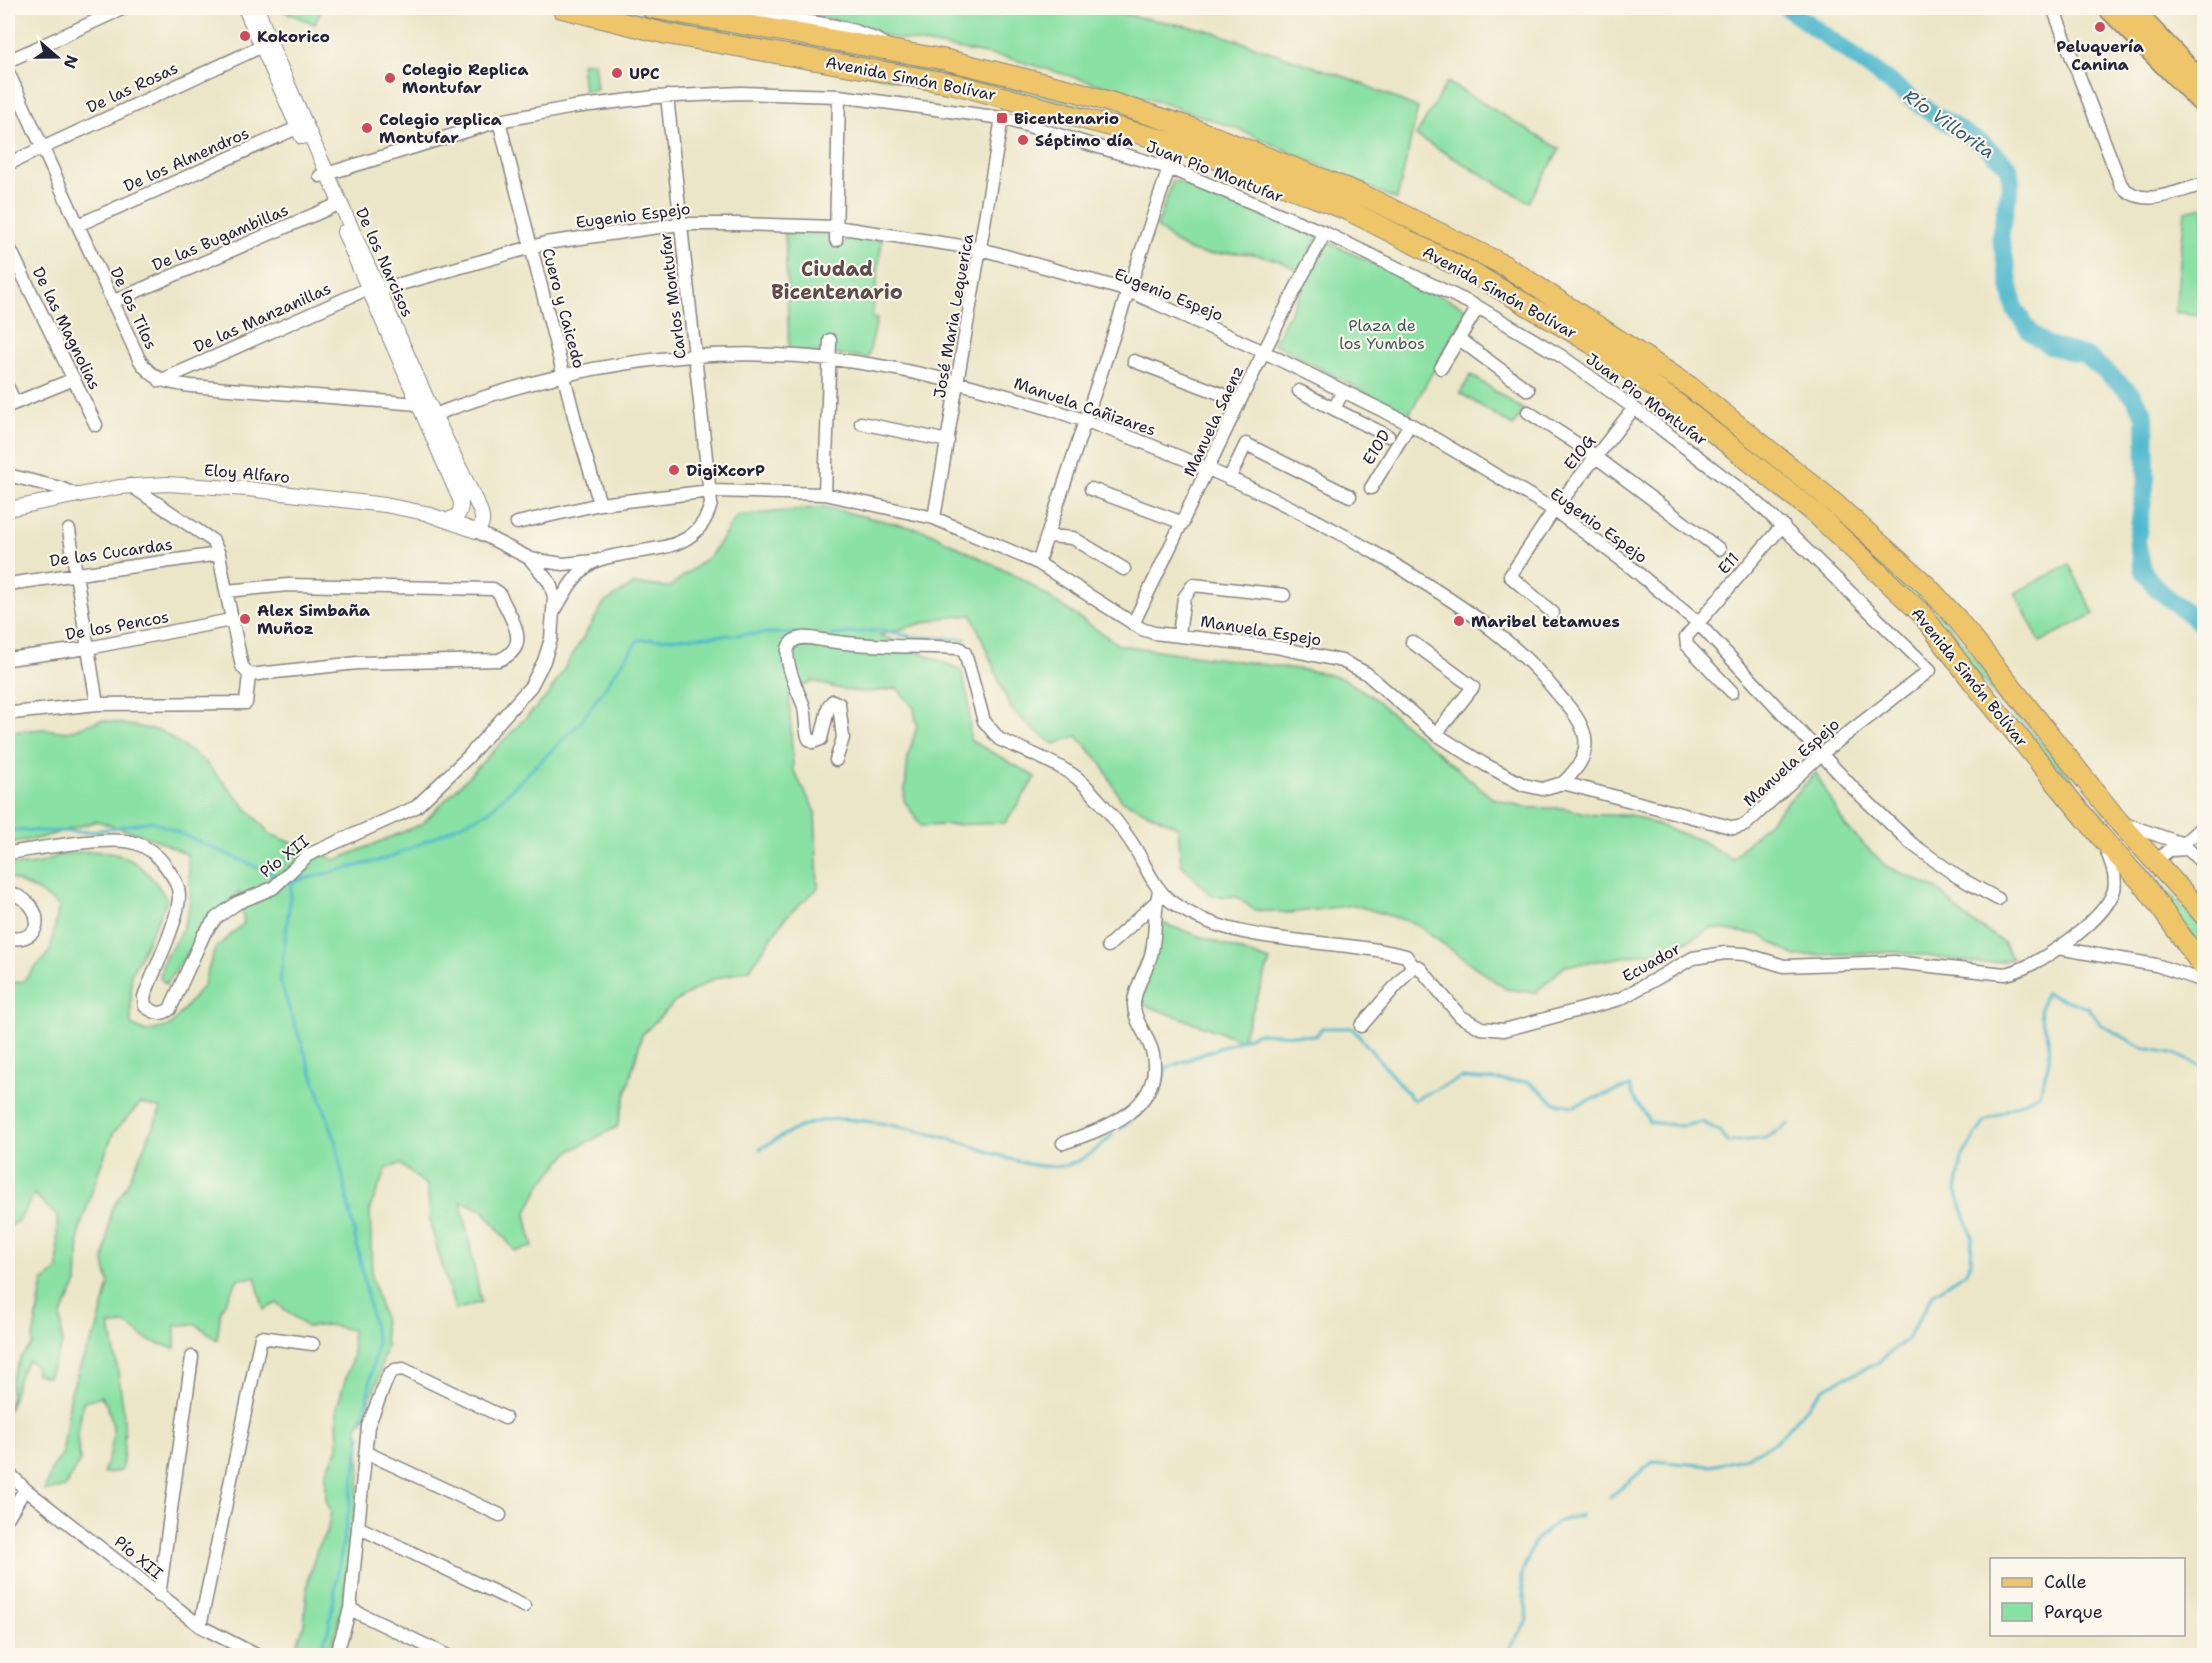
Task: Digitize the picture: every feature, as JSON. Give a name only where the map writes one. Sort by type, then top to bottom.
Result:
[{"type":"highway","name":"Avenida Simón Bolívar","points":[[562,8],[667,34],[954,84],[1180,145],[1350,211],[1483,279],[1591,343],[1675,402],[1814,512],[1921,613],[1974,683],[2101,837],[2145,886],[2205,968]]},
{"type":"highway","name":"Avenida Simón Bolívar","points":[[651,8],[892,50],[1078,92],[1189,128],[1361,194],[1504,265],[1575,309],[1689,386],[1825,495],[1927,586],[1957,619],[2119,822],[2205,915]]},
{"type":"main road","points":[[2107,8],[2205,106]]},
{"type":"main road","points":[[2138,9],[2205,83]]},
{"type":"street","points":[[8,61],[124,8]]},
{"type":"street","name":"De los Narcisos","points":[[245,8],[265,44],[374,288],[480,510],[478,529]]},
{"type":"street","name":"De los Narcisos","points":[[257,8],[265,44]]},
{"type":"street","points":[[790,8],[797,20]]},
{"type":"street","points":[[2053,8],[2121,184],[2129,195],[2145,200],[2205,184]]},
{"type":"street","points":[[681,14],[722,9],[772,12],[797,20],[860,32],[892,50]]},
{"type":"street","name":"De las Rosas","points":[[8,164],[265,44]]},
{"type":"street","name":"De los Tilos","points":[[8,72],[144,368],[160,381]]},
{"type":"street","name":"Juan Pio Montufar","points":[[324,175],[499,121],[574,107],[667,96],[741,93],[839,96],[1002,118],[1169,168],[1325,233],[1478,307],[1561,357],[1634,408],[1783,525],[1930,670]]},
{"type":"street","name":"Carlos Montufar","points":[[529,558],[545,563],[563,564],[594,561],[678,544],[691,537],[707,520],[711,491],[667,96]]},
{"type":"street","points":[[836,240],[839,96]]},
{"type":"street","name":"José Maria Lequerica","points":[[934,518],[1002,118]]},
{"type":"street","name":"Cuero y Caicedo","points":[[499,121],[600,504]]},
{"type":"street","name":"De los Almendros","points":[[78,225],[302,126]]},
{"type":"street","points":[[1038,563],[1169,168]]},
{"type":"street","name":"De las Bugambillas","points":[[112,302],[338,205]]},
{"type":"street","name":"Eugenio Espejo","points":[[374,288],[531,248],[629,230],[680,224],[836,226],[981,249],[1129,291],[1264,352],[1410,424],[1554,510],[1626,564],[1697,622],[1882,818],[1912,844],[1958,877],[1998,899]]},
{"type":"street","name":"Manuela Saenz","points":[[1133,624],[1264,352],[1325,233]]},
{"type":"street","name":"De las Magnolias","points":[[8,245],[96,425]]},
{"type":"street","name":"De los Narcisos","points":[[374,288],[418,404],[461,502],[461,512],[456,518],[447,520]]},
{"type":"street","name":"De las Manzanillas","points":[[160,381],[374,288]]},
{"type":"street","points":[[1441,368],[1478,307]]},
{"type":"street","points":[[825,494],[830,339]]},
{"type":"street","points":[[1459,339],[1528,390]]},
{"type":"street","name":"Manuela Cañizares","points":[[434,415],[496,393],[564,374],[632,361],[696,355],[829,359],[892,367],[958,381],[1084,420],[1209,470],[1347,536],[1476,616],[1536,666],[1577,717],[1585,739],[1579,767],[1563,783]]},
{"type":"street","points":[[1134,361],[1240,401]]},
{"type":"street","points":[[8,388],[11,404],[74,379]]},
{"type":"street","points":[[160,381],[191,386],[418,404]]},
{"type":"street","points":[[1299,391],[1388,436]]},
{"type":"street","points":[[1334,409],[1343,391]]},
{"type":"street","name":"E10G","points":[[1553,613],[1510,576],[1554,510],[1634,408]]},
{"type":"street","points":[[1528,412],[1596,456],[1719,549]]},
{"type":"street","points":[[861,423],[948,441]]},
{"type":"street","name":"E10D","points":[[1371,488],[1410,424]]},
{"type":"street","points":[[1229,479],[1246,444],[1350,496]]},
{"type":"street","points":[[8,475],[60,488],[79,496]]},
{"type":"street","points":[[13,713],[97,704],[246,703],[249,675],[242,666],[219,554],[210,538],[130,485]]},
{"type":"street","name":"Eloy Alfaro","points":[[8,509],[130,485],[195,485],[318,496],[404,508],[478,529]]},
{"type":"street","points":[[1091,489],[1183,523]]},
{"type":"street","name":"Manuela Espejo","points":[[517,523],[600,504],[711,491],[825,494],[934,518],[1038,563],[1133,624],[1154,633],[1179,634],[1276,647],[1342,661],[1366,673],[1436,734],[1524,785],[1542,789],[1563,783],[1734,828],[1745,825],[1821,754],[1930,670]]},
{"type":"street","name":"E11","points":[[1697,622],[1783,525]]},
{"type":"street","name":"Pío XII","points":[[8,853],[109,841],[130,841],[146,847],[162,861],[178,884],[179,898],[176,913],[144,997],[145,1006],[154,1013],[162,1014],[170,1009],[204,934],[216,918],[237,903],[273,888],[308,855],[416,807],[439,787],[510,712],[531,686],[544,661],[551,639],[555,612],[550,583],[529,558],[478,529]]},
{"type":"street","points":[[69,530],[97,704]]},
{"type":"street","points":[[1048,536],[1073,538],[1124,568]]},
{"type":"street","name":"De las Cucardas","points":[[8,584],[219,554]]},
{"type":"street","points":[[555,612],[570,586],[594,561]]},
{"type":"street","points":[[226,591],[288,585],[494,589],[499,593],[519,638],[518,647],[499,660],[357,663],[249,675]]},
{"type":"street","points":[[1179,634],[1184,598],[1193,585],[1284,595]]},
{"type":"street","name":"De los Pencos","points":[[8,658],[88,648],[231,620]]},
{"type":"street","points":[[1697,622],[1687,634],[1687,645],[1732,692]]},
{"type":"street","points":[[836,760],[843,738],[839,704],[833,701],[829,705],[821,739],[813,742],[809,739],[807,713],[788,661],[787,650],[790,643],[797,639],[810,638],[855,645],[959,648],[965,653],[984,721],[989,729],[999,739],[1076,778],[1128,837],[1157,897],[1152,952],[1134,1005],[1153,1054],[1153,1074],[1146,1095],[1132,1112],[1106,1128],[1063,1143]]},
{"type":"street","points":[[1412,642],[1473,687],[1436,734]]},
{"type":"street","points":[[2119,822],[2186,846],[2205,866]]},
{"type":"street","points":[[2155,862],[2169,850],[2186,846],[2205,825]]},
{"type":"street","name":"Ecuador","points":[[1157,897],[1172,902],[1199,918],[1241,930],[1324,944],[1373,947],[1406,956],[1413,966],[1419,967],[1460,1016],[1481,1028],[1504,1030],[1620,999],[1693,958],[1725,953],[1745,954],[1784,966],[1894,962],[2005,974],[2029,967],[2058,948],[2100,914],[2110,900],[2115,880],[2101,837]]},
{"type":"street","points":[[8,893],[21,896],[28,901],[37,918],[35,928],[30,935],[22,939],[8,938]]},
{"type":"street","points":[[1108,946],[1157,897]]},
{"type":"street","points":[[2058,948],[2156,965],[2205,981]]},
{"type":"street","points":[[1361,1026],[1413,966]]},
{"type":"street","points":[[200,1626],[261,1337],[313,1344]]},
{"type":"street","points":[[159,1596],[192,1357]]},
{"type":"street","points":[[336,1656],[350,1609],[360,1527],[368,1425],[389,1374],[403,1369],[505,1418]]},
{"type":"street","points":[[366,1453],[500,1515]]},
{"type":"street","name":"Pío XII","points":[[8,1472],[25,1490],[82,1532],[159,1596],[200,1626],[258,1656]]},
{"type":"street","points":[[8,1517],[25,1490]]},
{"type":"street","points":[[360,1527],[524,1606]]},
{"type":"street","points":[[350,1609],[448,1656]]},
{"type":"green space","points":[[276,8],[322,8],[315,24]]},
{"type":"green space","points":[[585,8],[613,8],[953,73],[1114,114],[1188,136],[1351,198],[1485,264],[1655,370],[1777,465],[1910,582],[1947,622],[2004,698],[2151,873],[2204,930],[2204,952],[2164,899],[1969,664],[1651,375],[1540,302],[1482,268],[1244,160]]},
{"type":"green space","points":[[760,8],[1088,8],[1204,29],[1348,78],[1418,108],[1397,200],[1241,130],[1169,105],[1009,58],[888,37],[847,22]]},
{"type":"green space","points":[[594,62],[597,89],[584,91],[581,63]]},
{"type":"green space","points":[[1447,82],[1560,149],[1529,202],[1416,136]]},
{"type":"green space","points":[[1173,180],[1318,237],[1299,271],[1258,255],[1241,253],[1208,255],[1184,248],[1157,227]]},
{"type":"green space","points":[[2204,207],[2204,316],[2175,312],[2185,211]]},
{"type":"green space","points":[[785,233],[831,235],[830,243],[845,244],[846,236],[882,240],[872,318],[877,319],[868,358],[789,350]]},
{"type":"green space","name":"Plaza de los Yumbos","points":[[1328,242],[1468,309],[1408,416],[1273,343]]},
{"type":"green space","points":[[1471,375],[1524,410],[1513,426],[1460,393]]},
{"type":"green space","points":[[824,507],[926,531],[1024,580],[1119,645],[1318,672],[1344,679],[1371,696],[1492,798],[1529,808],[1562,808],[1595,815],[1630,815],[1700,840],[1732,859],[1816,773],[1846,827],[1886,866],[1937,889],[1965,917],[2003,942],[2012,959],[1985,964],[1896,952],[1795,956],[1760,935],[1712,928],[1670,950],[1565,966],[1535,993],[1506,989],[1414,923],[1354,905],[1290,913],[1254,910],[1237,897],[1212,896],[1181,864],[1178,827],[1121,800],[1101,763],[1077,736],[1054,744],[1031,728],[1010,707],[972,615],[941,618],[880,635],[961,670],[969,701],[970,740],[1036,777],[1005,823],[921,826],[904,800],[908,757],[917,726],[914,708],[897,688],[855,691],[813,681],[789,694],[793,769],[815,811],[818,888],[785,918],[750,969],[711,980],[675,1002],[642,1035],[617,1127],[570,1151],[541,1184],[526,1214],[533,1247],[515,1251],[483,1210],[461,1201],[481,1302],[455,1310],[431,1227],[427,1186],[400,1164],[387,1168],[370,1208],[372,1278],[383,1317],[386,1346],[378,1380],[358,1426],[360,1475],[342,1607],[334,1639],[325,1655],[297,1656],[295,1650],[304,1624],[308,1580],[318,1546],[327,1532],[331,1512],[326,1500],[326,1473],[338,1448],[337,1407],[353,1355],[352,1330],[329,1325],[307,1327],[277,1303],[264,1310],[255,1277],[238,1279],[221,1310],[217,1340],[196,1324],[175,1325],[175,1349],[148,1340],[126,1324],[110,1325],[124,1416],[124,1453],[121,1471],[103,1473],[112,1443],[113,1425],[101,1396],[83,1402],[77,1438],[80,1461],[65,1487],[44,1491],[53,1466],[62,1456],[71,1392],[85,1353],[96,1333],[109,1284],[104,1262],[111,1210],[127,1185],[161,1109],[141,1103],[114,1132],[79,1232],[77,1283],[61,1316],[62,1345],[48,1377],[36,1374],[35,1365],[28,1361],[20,1373],[9,1411],[12,1377],[21,1357],[32,1345],[43,1282],[58,1269],[57,1216],[34,1194],[20,1219],[8,1228],[8,983],[22,982],[50,952],[59,906],[38,891],[8,877],[8,865],[36,864],[59,856],[96,851],[124,857],[136,863],[157,885],[167,900],[131,975],[131,1025],[146,1032],[170,1026],[203,986],[215,949],[244,923],[239,891],[213,918],[166,984],[160,978],[164,962],[181,932],[188,913],[190,884],[187,854],[154,839],[97,821],[40,838],[8,843],[8,732],[43,729],[67,732],[101,720],[161,731],[205,762],[270,834],[336,860],[422,824],[549,694],[604,603],[634,584],[669,587],[711,555],[737,516]]},
{"type":"green space","points":[[2069,564],[2094,614],[2040,642],[2015,593]]},
{"type":"green space","points":[[1156,921],[1270,961],[1242,1040],[1128,999]]},
{"type":"waterway","name":"Río Villorita","points":[[1787,8],[1935,115],[1984,145],[2009,167],[2011,182],[2000,236],[2015,310],[2031,333],[2048,345],[2086,356],[2132,395],[2145,415],[2146,479],[2137,541],[2143,571],[2157,589],[2204,626]]},
{"type":"waterway","points":[[832,635],[883,630],[912,637],[966,639]]},
{"type":"waterway","points":[[363,1422],[377,1343],[335,1139],[280,982],[292,882],[389,858],[488,812],[580,723],[638,640],[771,633],[798,634]]},
{"type":"waterway","points":[[8,830],[91,832],[152,821],[281,878]]},
{"type":"waterway","points":[[1610,1497],[1654,1461],[1711,1466],[1742,1459],[1776,1442],[1824,1388],[1877,1363],[1907,1339],[1934,1293],[1965,1273],[1971,1261],[1972,1236],[1956,1191],[1962,1157],[1986,1120],[2038,1095],[2049,1057],[2048,1035],[2041,1016],[2045,993],[2089,1008],[2100,1024],[2143,1048],[2172,1053],[2204,1067]]},
{"type":"waterway","points":[[1120,1129],[1137,1116],[1155,1097],[1166,1068],[1259,1033],[1316,1036],[1322,1028],[1352,1028],[1413,1100],[1461,1078],[1529,1082],[1555,1103],[1573,1106],[1630,1086],[1634,1098],[1649,1122],[1682,1126],[1703,1122],[1719,1131],[1728,1142],[1766,1138],[1789,1124]]},
{"type":"waterway","points":[[760,1149],[808,1124],[840,1119],[892,1125],[957,1141],[1009,1159],[1036,1165],[1063,1166],[1077,1162],[1090,1154],[1113,1134]]},
{"type":"waterway","points":[[317,1656],[328,1632],[361,1435]]},
{"type":"waterway","points":[[1504,1656],[1528,1620],[1521,1577],[1534,1542],[1557,1522],[1581,1515]]},
{"type":"place","name":"Peluquería Canina","points":[[2100,27]]},
{"type":"place","name":"Kokorico","points":[[245,36]]},
{"type":"place","name":"UPC","points":[[617,73]]},
{"type":"place","name":"Colegio Replica Montufar","points":[[390,78]]},
{"type":"place","name":"Bicentenario","points":[[1002,118]]},
{"type":"place","name":"Colegio replica Montufar","points":[[367,128]]},
{"type":"place","name":"Séptimo día","points":[[1023,140]]},
{"type":"place","name":"DigiXcorP","points":[[674,470]]},
{"type":"place","name":"Alex Simbaña Muñoz","points":[[245,619]]},
{"type":"place","name":"Maribel tetamues","points":[[1459,621]]},
{"type":"district","name":"Ciudad Bicentenario","points":[[837,280]]}]
